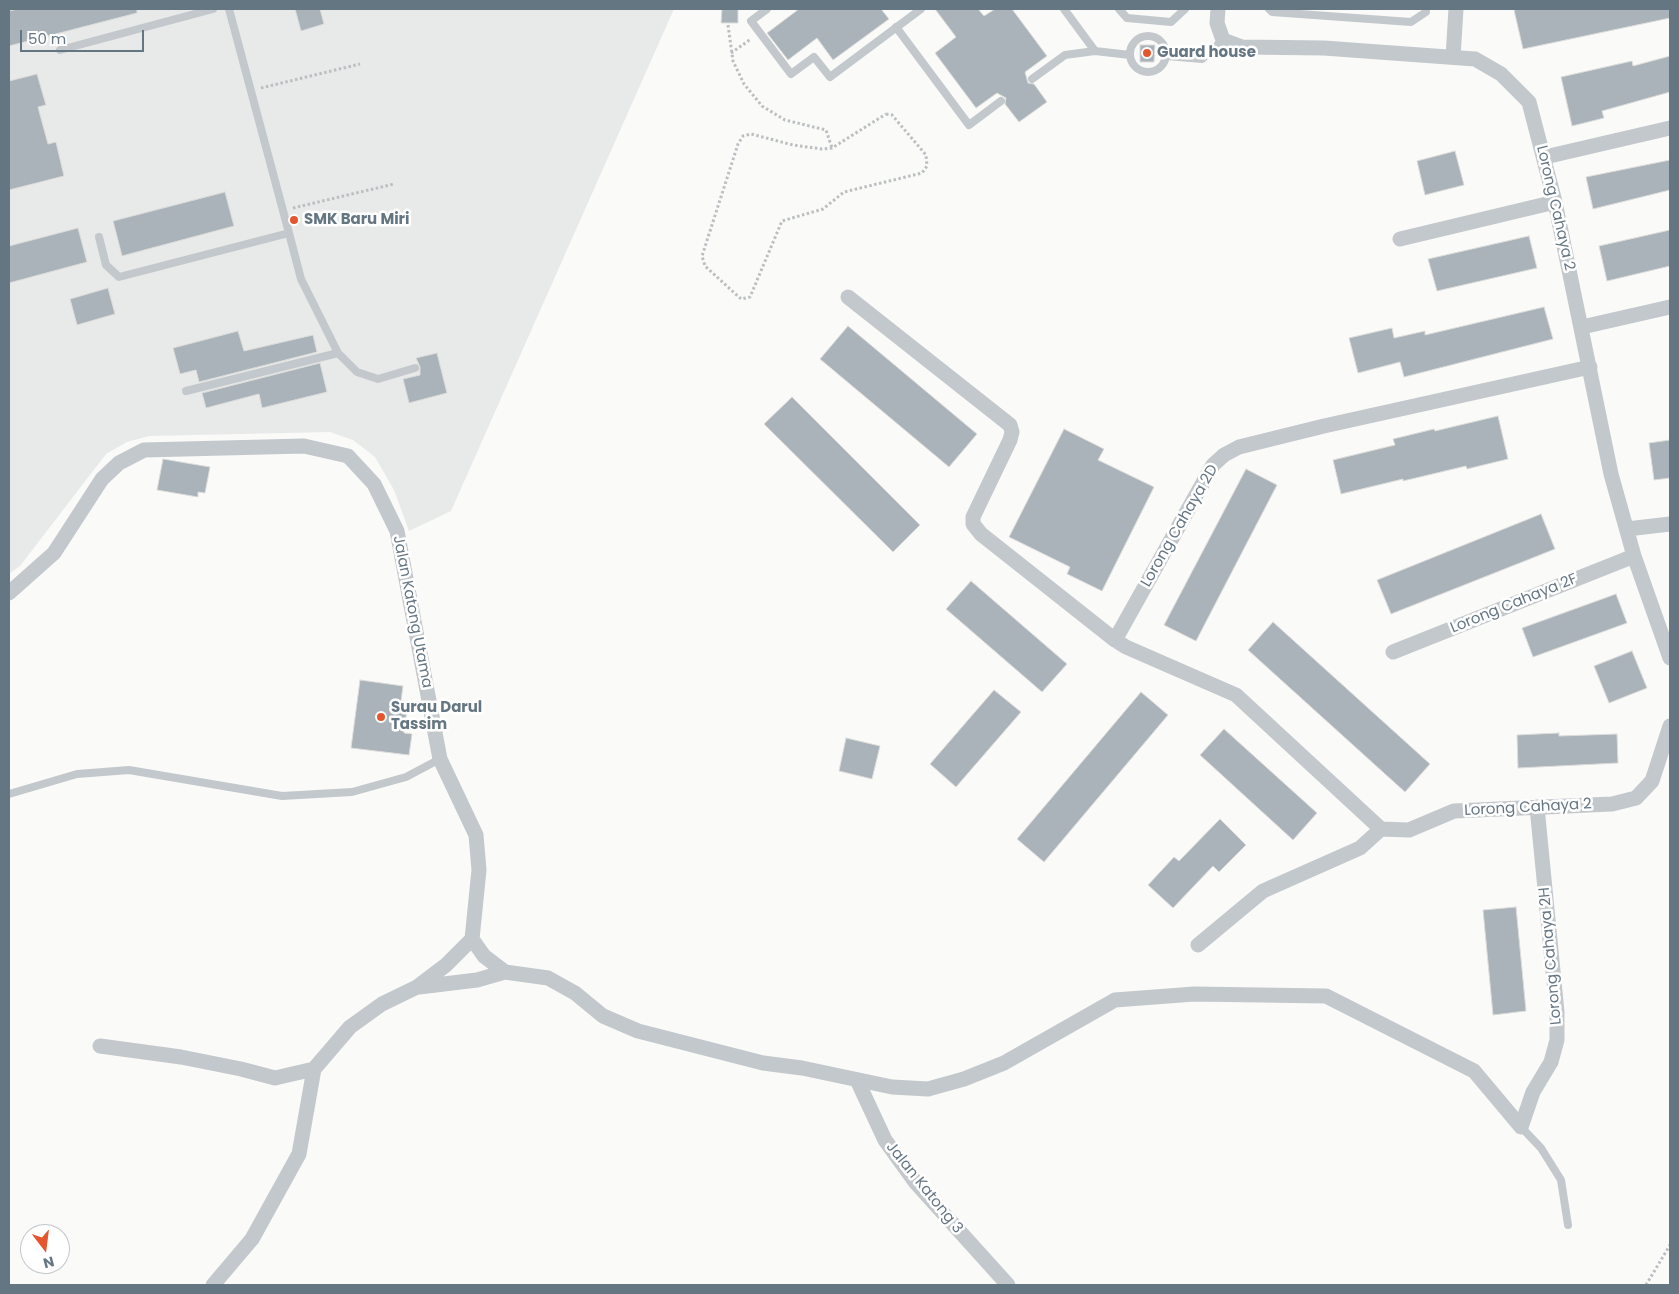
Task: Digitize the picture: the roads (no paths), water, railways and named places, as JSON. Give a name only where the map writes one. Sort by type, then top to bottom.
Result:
[{"type":"street","points":[[1218,9],[1217,22],[1223,40]]},
{"type":"street","points":[[1453,57],[1456,9]]},
{"type":"street","name":"Lorong Cahaya 2","points":[[1223,40],[1242,47],[1324,48],[1475,59],[1501,74],[1529,102],[1544,158],[1582,327],[1611,474],[1634,556],[1670,658]]},
{"type":"street","points":[[1544,158],[1670,128]]},
{"type":"street","points":[[1400,239],[1554,202]]},
{"type":"street","points":[[848,298],[1010,425],[1012,432],[1010,440],[973,517],[973,524],[981,534],[1126,647],[1222,687],[1236,695],[1381,829],[1360,848],[1263,891],[1198,946]]},
{"type":"street","points":[[1582,327],[1670,307]]},
{"type":"street","name":"Lorong Cahaya 2D","points":[[1115,640],[1213,466],[1224,454],[1239,447],[1324,426],[1590,367]]},
{"type":"street","name":"Jalan Katong Utama","points":[[9,594],[54,553],[102,479],[119,463],[144,450],[304,446],[348,456],[374,484],[397,531],[440,759],[476,835],[479,870],[472,939]]},
{"type":"street","points":[[1627,528],[1670,524]]},
{"type":"street","name":"Lorong Cahaya 2F","points":[[1392,652],[1634,556]]},
{"type":"street","name":"Lorong Cahaya 2","points":[[1381,829],[1409,830],[1454,811],[1612,804],[1636,798],[1652,781],[1670,726]]},
{"type":"street","name":"Lorong Cahaya 2H","points":[[1521,1127],[1533,1092],[1551,1062],[1557,1040],[1557,1012],[1537,807]]},
{"type":"street","points":[[213,1285],[252,1239],[299,1154],[314,1068],[350,1028],[382,1004],[417,987],[446,965],[472,939],[484,956],[505,972]]},
{"type":"street","points":[[417,987],[478,980],[505,972],[548,978],[575,993],[603,1016],[638,1031],[711,1051],[892,1087],[928,1089],[964,1079],[1004,1063],[1115,1000],[1194,994],[1326,996],[1355,1009],[1474,1071],[1521,1127]]},
{"type":"street","points":[[100,1046],[181,1057],[275,1078],[314,1068]]},
{"type":"street","name":"Jalan Katong 3","points":[[857,1080],[886,1140],[916,1183],[1008,1285]]},
{"type":"lane","points":[[60,50],[213,9]]},
{"type":"lane","points":[[229,9],[301,279],[338,353],[357,372],[378,379],[415,368]]},
{"type":"lane","points":[[767,9],[751,21],[791,74],[814,57],[830,77],[920,9]]},
{"type":"lane","points":[[1064,9],[1095,51]]},
{"type":"lane","points":[[1120,9],[1127,18],[1171,22],[1184,9]]},
{"type":"lane","points":[[1269,9],[1272,12],[1333,13],[1411,22],[1426,12],[1426,9]]},
{"type":"lane","points":[[896,27],[969,125],[1001,101]]},
{"type":"lane","points":[[1149,36],[1160,40],[1167,56],[1162,67],[1145,73],[1134,67],[1130,55],[1130,49],[1138,39],[1149,36]]},
{"type":"lane","points":[[1167,56],[1202,59],[1223,40]]},
{"type":"lane","points":[[1032,79],[1065,55],[1095,51],[1130,55]]},
{"type":"lane","points":[[98,237],[106,265],[119,277],[289,233]]},
{"type":"lane","points":[[186,391],[338,353]]},
{"type":"lane","points":[[9,794],[77,774],[129,770],[282,796],[352,792],[406,777],[440,759]]},
{"type":"lane","points":[[1521,1127],[1541,1148],[1561,1180],[1568,1225]]},
{"type":"place","name":"Guard house","points":[[1147,53]]},
{"type":"place","name":"SMK Baru Miri","points":[[294,220]]},
{"type":"place","name":"Surau Darul Tassim","points":[[381,717]]}]
